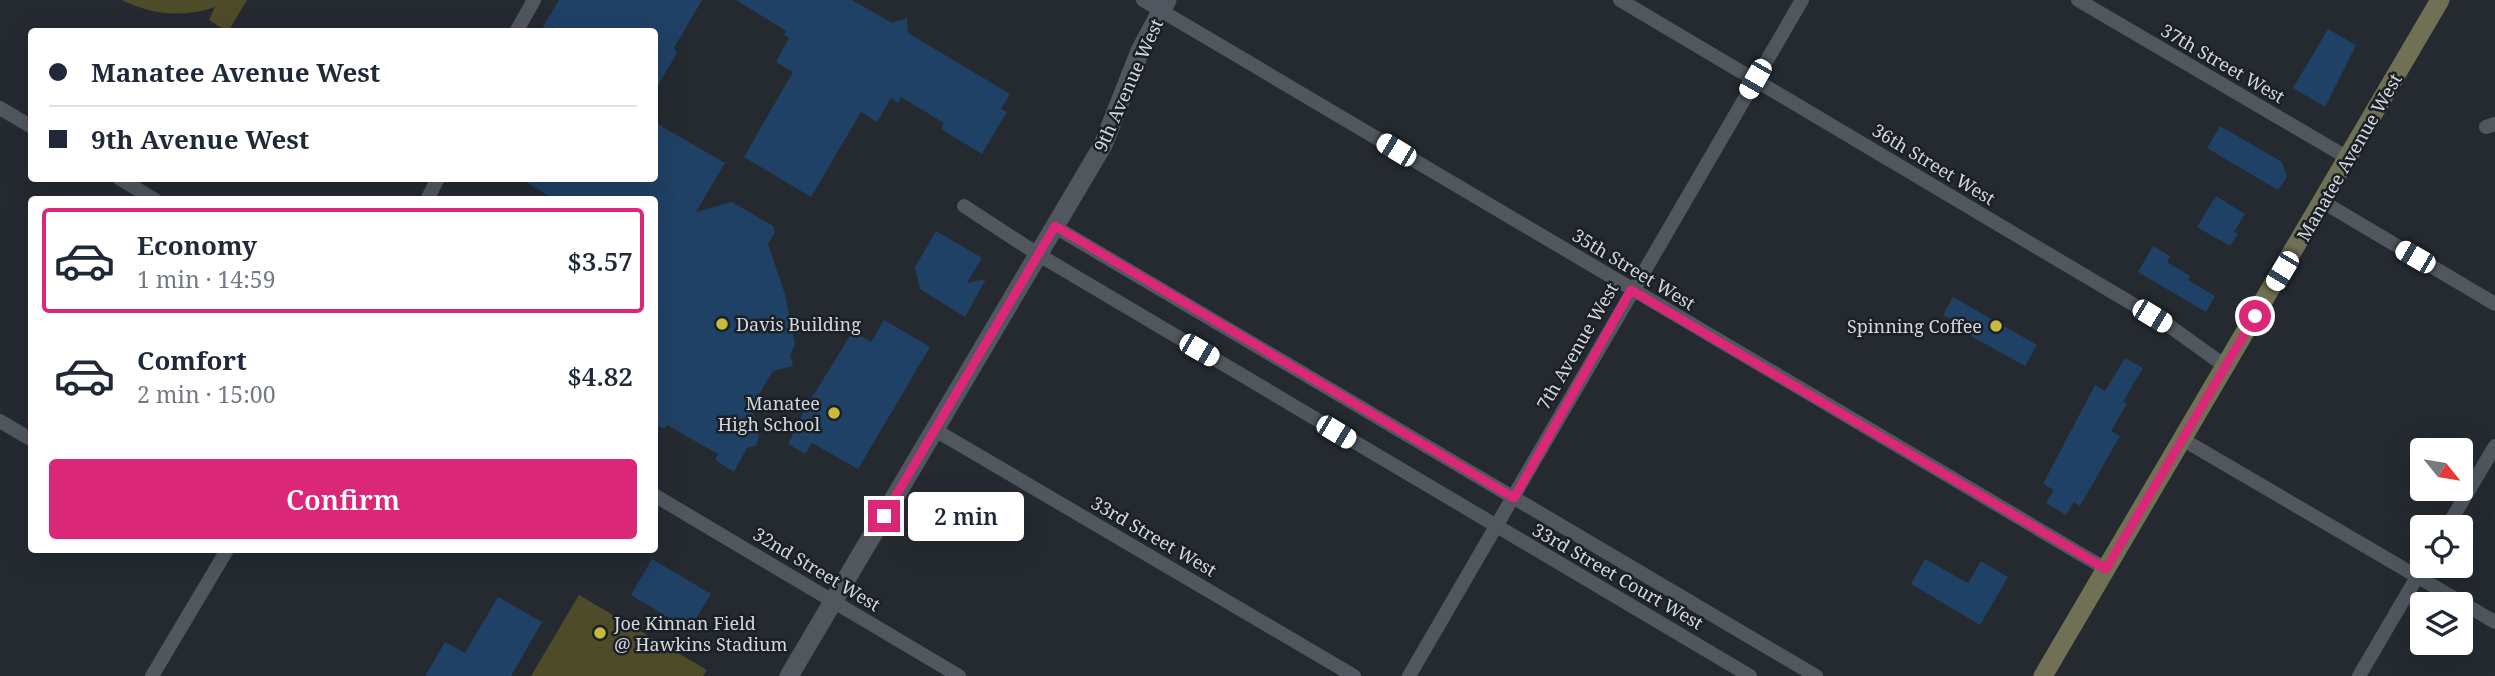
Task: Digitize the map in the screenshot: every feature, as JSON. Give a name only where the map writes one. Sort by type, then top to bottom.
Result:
[{"type":"main road","name":"Manatee Avenue West","points":[[2048,674],[2106,569],[2440,0]]},
{"type":"street","points":[[518,28],[534,0]]},
{"type":"street","name":"35th Street West","points":[[1143,0],[1164,5],[1631,290],[2106,569]]},
{"type":"street","name":"36th Street West","points":[[1620,0],[2168,325],[2225,366]]},
{"type":"street","name":"7th Avenue West","points":[[1409,676],[1802,0]]},
{"type":"street","name":"37th Street West","points":[[2078,0],[2348,158]]},
{"type":"street","name":"9th Avenue West","points":[[789,676],[1103,145],[1140,51],[1164,5]]},
{"type":"street","points":[[0,108],[28,125]]},
{"type":"street","points":[[126,182],[148,196]]},
{"type":"street","points":[[2323,202],[2495,304]]},
{"type":"street","name":"33rd Street Court West","points":[[964,206],[1039,255],[1750,676]]},
{"type":"street","name":"33rd Street Court West","points":[[1055,226],[1816,676]]},
{"type":"street","points":[[0,421],[28,438]]},
{"type":"street","name":"33rd Street West","points":[[935,430],[1354,676]]},
{"type":"street","points":[[2182,439],[2410,564]]},
{"type":"street","points":[[2454,515],[2495,446]]},
{"type":"street","name":"32nd Street West","points":[[658,497],[959,676]]},
{"type":"street","points":[[152,676],[222,553]]},
{"type":"street","points":[[2359,676],[2416,578]]},
{"type":"street","points":[[2432,578],[2495,622]]},
{"type":"shaded area","points":[[122,0],[247,0],[230,28],[222,28],[209,20],[215,7],[180,14],[145,9]]},
{"type":"shaded area","name":"Joe Kinnan Field @ Hawkins Stadium","points":[[579,595],[707,670],[703,676],[531,676]]},
{"type":"building","points":[[559,0],[702,0],[674,48],[677,53],[658,85],[658,28],[542,28]]},
{"type":"building","points":[[736,0],[852,0],[892,23],[907,18],[908,33],[1010,94],[1001,109],[1007,112],[982,154],[941,129],[944,123],[901,97],[898,103],[891,98],[877,122],[861,112],[811,197],[744,157],[793,72],[776,62],[789,38],[784,35],[786,31]]},
{"type":"building","points":[[2328,29],[2356,45],[2325,107],[2293,88]]},
{"type":"building","name":"Davis Building","points":[[658,124],[725,163],[696,212],[732,202],[773,226],[775,232],[768,244],[785,294],[795,344],[790,355],[793,366],[773,371],[752,406],[759,438],[755,446],[747,448],[734,472],[715,460],[718,454],[667,425],[664,429],[658,426],[658,196],[549,196],[526,182],[658,182]]},
{"type":"building","points":[[2220,126],[2282,162],[2287,177],[2278,190],[2207,148]]},
{"type":"building","points":[[2216,196],[2245,214],[2234,232],[2238,234],[2230,246],[2197,227]]},
{"type":"building","points":[[936,231],[982,258],[967,283],[986,279],[965,317],[920,289],[915,267]]},
{"type":"building","points":[[2153,246],[2170,256],[2167,262],[2190,276],[2188,280],[2215,296],[2206,312],[2138,272]]},
{"type":"building","points":[[1953,297],[2037,345],[2025,366],[1971,336],[1973,332],[1943,315]]},
{"type":"building","points":[[884,320],[930,347],[858,469],[812,443],[805,454],[788,444],[806,407],[853,331],[871,342]]},
{"type":"building","points":[[2125,358],[2143,368],[2123,402],[2127,404],[2111,431],[2120,436],[2080,506],[2074,502],[2066,515],[2046,503],[2054,490],[2043,484],[2095,385],[2105,391]]},
{"type":"building","points":[[652,559],[711,594],[689,630],[631,595]]},
{"type":"building","points":[[1925,559],[1968,583],[1981,561],[2008,577],[1980,625],[1911,584]]},
{"type":"building","points":[[498,597],[542,622],[511,676],[425,676],[445,642],[465,653]]},
{"type":"place","name":"Davis Building","points":[[722,324]]},
{"type":"place","name":"Spinning Coffee","points":[[1996,326]]},
{"type":"place","name":"Manatee High School","points":[[834,413]]},
{"type":"place","name":"Joe Kinnan Field @ Hawkins Stadium","points":[[600,633]]},
{"type":"route","points":[[884,516],[1055,226],[1514,498],[1631,290],[2106,569],[2255,316]]}]
